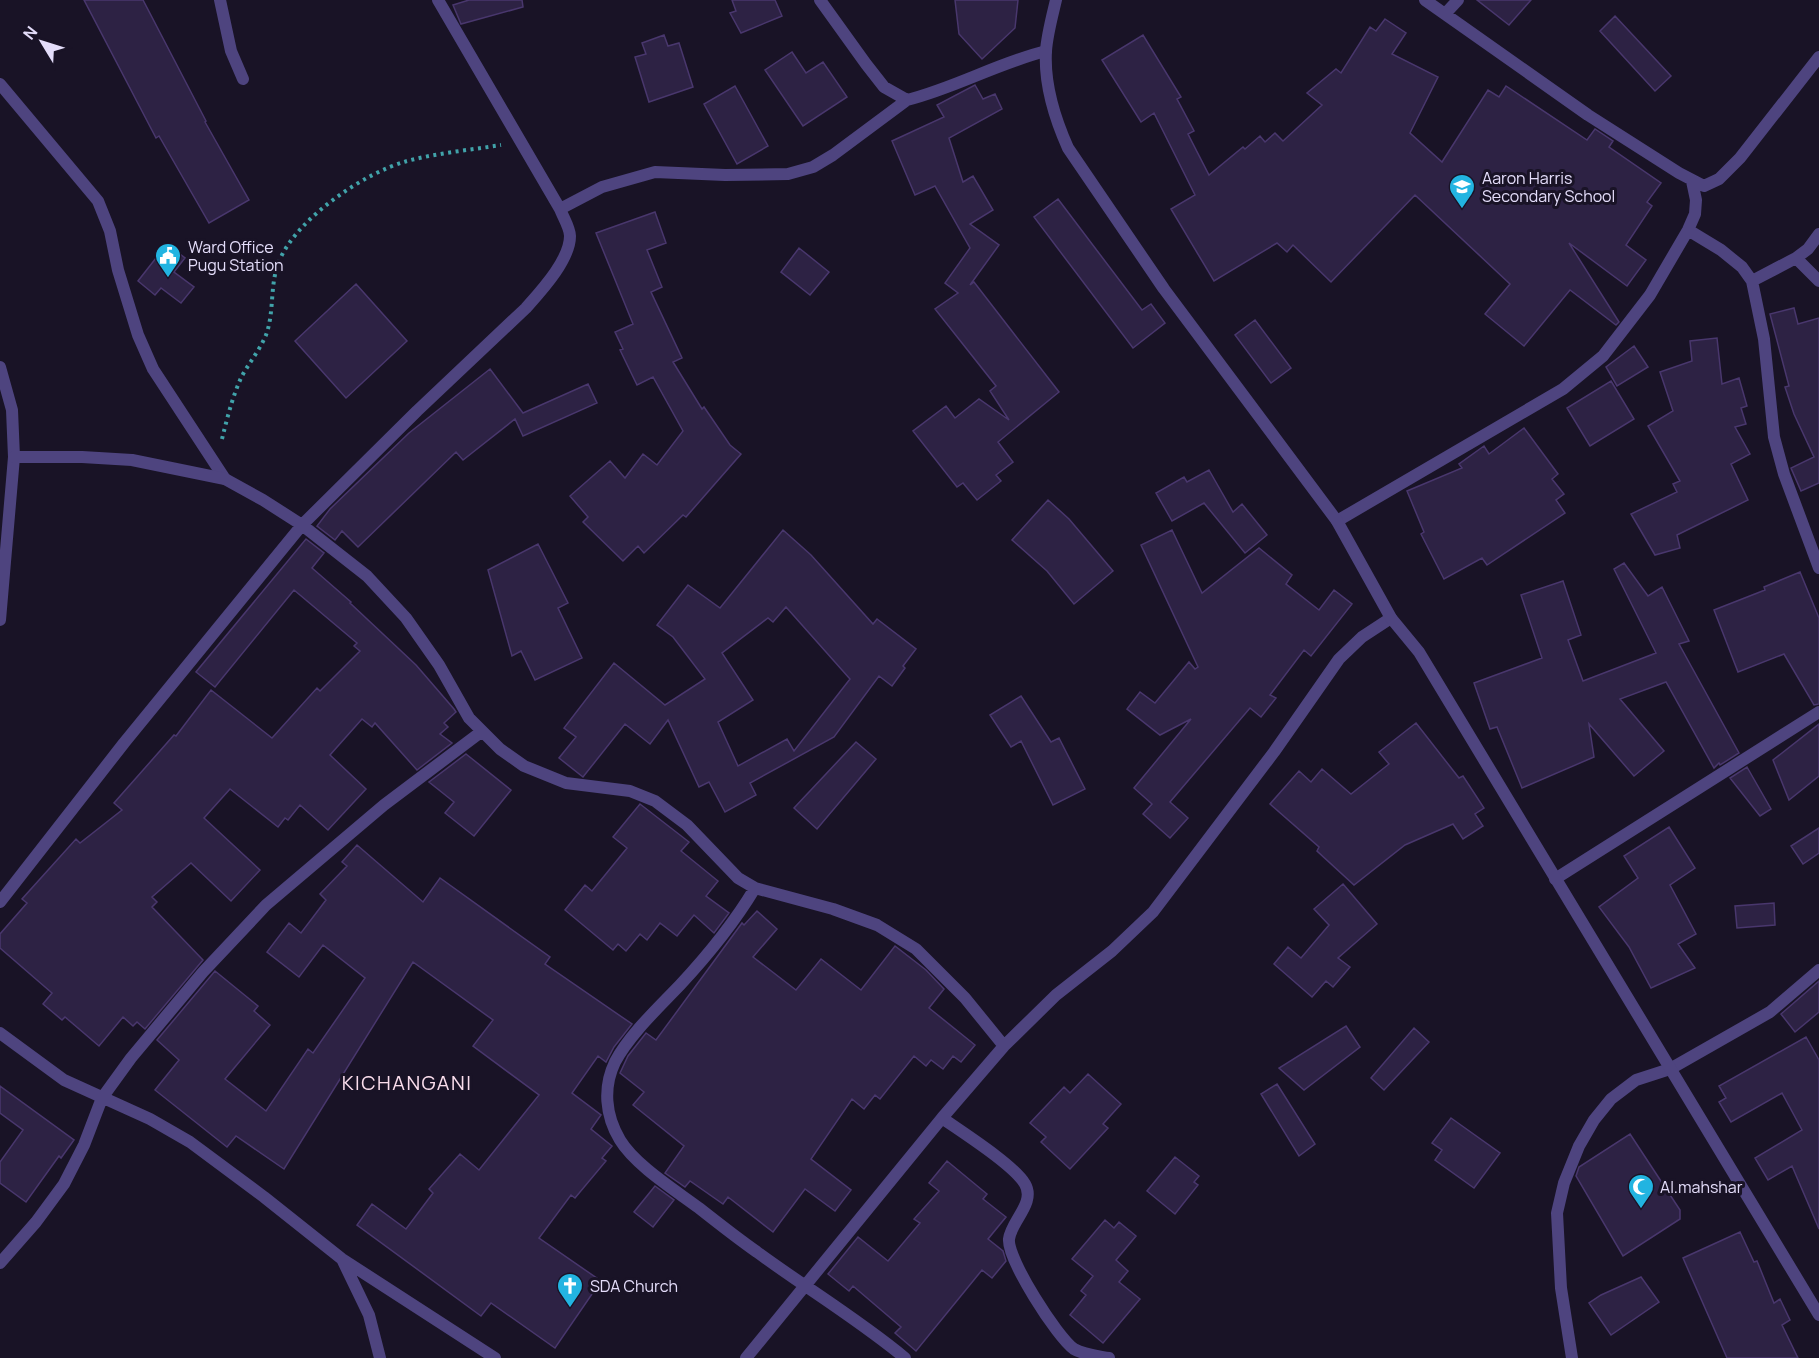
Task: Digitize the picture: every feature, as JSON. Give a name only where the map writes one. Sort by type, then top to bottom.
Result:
[{"type":"street","points":[[220,0],[231,51],[243,79]]},
{"type":"street","points":[[0,902],[131,734],[302,525],[541,291],[566,256],[570,234],[560,209],[438,0]]},
{"type":"street","points":[[820,0],[884,87],[907,100]]},
{"type":"street","points":[[1056,0],[1046,51],[1048,86],[1060,131],[1068,148],[1164,289],[1337,521],[1391,618],[1419,652],[1819,1315]]},
{"type":"street","points":[[1425,0],[1579,109],[1692,181],[1704,186],[1719,179],[1740,158],[1819,57]]},
{"type":"street","points":[[1445,14],[1458,0]]},
{"type":"street","points":[[560,209],[602,187],[655,172],[725,175],[788,174],[813,167],[833,155],[907,100],[933,93],[1017,58],[1046,51]]},
{"type":"street","points":[[0,84],[98,201],[110,231],[118,270],[135,325],[153,369],[225,479]]},
{"type":"street","points":[[1337,521],[1563,389],[1603,356],[1637,314],[1688,230],[1695,214],[1696,200],[1692,181]]},
{"type":"street","points":[[1688,230],[1735,261],[1752,281],[1764,339],[1774,437],[1784,474],[1819,568]]},
{"type":"street","points":[[1752,281],[1796,258],[1808,249],[1819,234]]},
{"type":"street","points":[[1796,258],[1819,281]]},
{"type":"street","points":[[0,367],[12,410],[14,457],[0,620]]},
{"type":"street","points":[[14,457],[132,460],[225,479],[263,500],[302,525],[367,576],[406,618],[439,665],[469,718],[500,749],[524,766],[566,783],[630,791],[655,801],[687,825],[738,878],[755,888],[833,909],[877,925],[916,949],[965,998],[1004,1046]]},
{"type":"street","points":[[0,477],[10,487]]},
{"type":"street","points":[[746,1358],[942,1118],[1004,1046],[1056,995],[1112,951],[1153,912],[1267,761],[1339,659],[1362,637],[1391,618]]},
{"type":"street","points":[[1555,879],[1819,712]]},
{"type":"street","points":[[0,1263],[36,1222],[64,1184],[84,1145],[102,1098],[131,1058],[203,972],[266,905],[384,805],[482,732]]},
{"type":"street","points":[[755,888],[725,933],[633,1037],[616,1060],[608,1080],[606,1102],[620,1139],[632,1155],[756,1252],[871,1330],[905,1358]]},
{"type":"street","points":[[1572,1358],[1558,1250],[1557,1212],[1564,1183],[1579,1146],[1589,1129],[1611,1099],[1636,1080],[1670,1069],[1770,1012],[1819,970]]},
{"type":"street","points":[[0,1033],[64,1080],[150,1119],[190,1142],[342,1259],[495,1358]]},
{"type":"street","points":[[942,1118],[1010,1167],[1025,1185],[1028,1194],[1026,1201],[1009,1236],[1013,1258],[1048,1318],[1064,1339],[1075,1349],[1089,1355],[1109,1358]]},
{"type":"street","points":[[342,1259],[369,1315],[380,1358]]},
{"type":"path","points":[[215,465],[237,387],[266,335],[276,271],[280,260],[288,245],[311,217],[326,203],[384,169],[430,156],[520,143]]},
{"type":"building","points":[[84,0],[143,0],[205,122],[249,200],[209,223],[159,136],[156,138]]},
{"type":"building","points":[[469,0],[522,0],[523,7],[461,24],[453,5]]},
{"type":"building","points":[[732,0],[775,0],[782,16],[741,33],[730,13],[736,11]]},
{"type":"building","points":[[955,0],[1018,0],[1015,28],[982,59],[959,34]]},
{"type":"building","points":[[1477,0],[1531,0],[1509,25]]},
{"type":"building","points":[[1615,16],[1671,76],[1655,91],[1600,31]]},
{"type":"building","points":[[1385,19],[1406,33],[1392,54],[1438,77],[1410,133],[1442,162],[1488,90],[1499,97],[1506,86],[1587,140],[1595,129],[1613,141],[1609,147],[1661,183],[1647,202],[1652,206],[1626,245],[1646,260],[1627,286],[1569,243],[1619,322],[1616,325],[1570,290],[1524,346],[1485,314],[1510,284],[1415,195],[1331,282],[1293,245],[1287,252],[1277,243],[1214,281],[1171,209],[1195,195],[1154,113],[1141,122],[1102,60],[1143,35],[1181,97],[1177,99],[1194,131],[1188,134],[1209,175],[1260,136],[1265,142],[1275,133],[1283,141],[1322,105],[1307,93],[1336,69],[1341,73],[1370,27],[1376,31]]},
{"type":"building","points":[[664,35],[668,46],[679,43],[693,87],[649,102],[635,57],[646,54],[642,43]]},
{"type":"building","points":[[792,52],[806,73],[823,62],[847,97],[803,126],[765,70]]},
{"type":"building","points":[[975,85],[983,99],[995,94],[1002,109],[949,138],[963,182],[973,176],[993,210],[970,224],[999,245],[970,285],[974,282],[1059,392],[998,442],[1013,462],[996,475],[1001,481],[977,500],[963,483],[957,487],[913,431],[946,406],[955,418],[979,399],[1009,420],[990,391],[996,386],[935,309],[958,293],[945,283],[970,248],[935,186],[915,195],[892,141],[944,117],[937,105]]},
{"type":"building","points":[[735,86],[768,146],[737,164],[704,104]]},
{"type":"building","points":[[1058,199],[1142,310],[1151,304],[1165,323],[1133,348],[1034,217]]},
{"type":"building","points":[[655,212],[666,243],[647,250],[662,287],[651,292],[682,358],[673,362],[702,409],[704,407],[730,445],[741,454],[686,517],[683,515],[644,553],[638,546],[623,561],[583,522],[588,517],[570,496],[610,461],[625,478],[643,454],[657,465],[683,431],[653,377],[637,385],[620,350],[623,349],[615,332],[633,324],[596,233]]},
{"type":"building","points":[[167,244],[185,258],[174,272],[194,287],[181,303],[161,288],[155,295],[138,281]]},
{"type":"building","points":[[799,248],[829,272],[810,295],[781,272]]},
{"type":"building","points":[[356,284],[407,341],[346,398],[295,341]]},
{"type":"building","points":[[1794,308],[1798,324],[1819,318],[1819,483],[1801,491],[1791,468],[1814,457],[1794,414],[1785,387],[1789,386],[1770,314]]},
{"type":"building","points":[[1255,320],[1291,368],[1271,383],[1235,335]]},
{"type":"building","points":[[1717,338],[1722,384],[1739,378],[1747,406],[1741,408],[1746,424],[1735,427],[1750,454],[1731,464],[1748,500],[1677,535],[1680,548],[1655,555],[1631,514],[1677,492],[1673,484],[1680,481],[1648,426],[1673,411],[1660,372],[1692,361],[1690,341]]},
{"type":"building","points":[[1634,346],[1648,367],[1617,386],[1606,367]]},
{"type":"building","points":[[490,369],[523,413],[588,384],[597,403],[523,436],[515,419],[463,460],[456,452],[358,547],[342,531],[335,540],[317,526],[330,509],[409,433]]},
{"type":"building","points":[[1611,381],[1634,419],[1590,446],[1567,408]]},
{"type":"building","points":[[1524,428],[1558,474],[1552,479],[1564,494],[1556,500],[1565,513],[1487,565],[1482,558],[1444,579],[1421,534],[1424,532],[1407,491],[1462,468],[1459,464],[1484,446],[1489,454]]},
{"type":"building","points":[[1209,470],[1233,512],[1242,504],[1267,535],[1245,553],[1204,503],[1172,521],[1156,493],[1184,477],[1187,482]]},
{"type":"building","points":[[1048,500],[1069,519],[1113,571],[1074,604],[1047,571],[1012,540]]},
{"type":"building","points":[[783,530],[811,555],[873,624],[877,619],[916,649],[892,686],[879,676],[834,737],[750,783],[756,795],[725,812],[709,782],[699,787],[668,720],[650,744],[625,724],[583,777],[559,758],[576,737],[564,728],[614,663],[665,705],[705,679],[673,637],[657,625],[688,585],[720,608]],"holes":[[[786,607],[850,679],[794,751],[787,739],[738,766],[718,722],[753,700],[722,653],[768,618],[773,622]]]},
{"type":"building","points":[[1172,530],[1202,593],[1259,548],[1292,575],[1286,584],[1319,610],[1334,590],[1352,604],[1311,656],[1304,650],[1270,695],[1276,698],[1261,717],[1250,708],[1170,802],[1188,818],[1170,838],[1143,814],[1152,804],[1134,788],[1191,719],[1160,735],[1127,709],[1140,692],[1155,703],[1189,662],[1195,669],[1198,667],[1141,545]]},
{"type":"building","points":[[306,539],[324,553],[312,568],[416,665],[454,709],[456,712],[444,723],[448,727],[440,734],[452,743],[417,770],[375,723],[372,727],[362,719],[330,755],[366,789],[328,830],[300,805],[288,820],[285,818],[278,827],[230,789],[204,818],[260,870],[231,901],[191,863],[152,897],[157,902],[152,907],[203,960],[145,1029],[137,1022],[133,1026],[123,1017],[99,1046],[65,1017],[62,1020],[43,1004],[52,993],[0,948],[0,934],[27,903],[22,899],[76,839],[80,843],[122,810],[114,803],[174,735],[176,736],[211,690],[272,738],[317,688],[320,691],[360,651],[354,646],[357,643],[294,590],[215,687],[196,672]]},
{"type":"building","points":[[538,544],[568,603],[558,608],[582,658],[535,680],[521,651],[512,656],[488,570]]},
{"type":"building","points":[[1624,563],[1648,596],[1662,587],[1689,641],[1679,644],[1739,753],[1714,768],[1666,682],[1620,699],[1664,751],[1634,776],[1589,724],[1594,757],[1522,788],[1497,727],[1490,729],[1474,683],[1542,658],[1521,595],[1563,581],[1581,635],[1568,640],[1583,681],[1656,653],[1614,569]]},
{"type":"building","points":[[1800,572],[1819,618],[1819,704],[1814,705],[1784,654],[1738,672],[1714,610],[1765,590],[1764,587]]},
{"type":"building","points":[[1021,696],[1051,742],[1059,738],[1085,789],[1053,805],[1021,741],[1011,747],[990,715]]},
{"type":"building","points":[[1416,723],[1459,778],[1463,776],[1484,808],[1475,814],[1483,826],[1463,839],[1453,824],[1405,845],[1354,885],[1317,851],[1319,847],[1270,804],[1299,771],[1311,782],[1322,769],[1351,794],[1389,764],[1379,752]]},
{"type":"building","points":[[1819,724],[1819,776],[1789,800],[1773,760]]},
{"type":"building","points":[[856,742],[876,759],[817,829],[794,808]]},
{"type":"building","points":[[466,754],[511,790],[474,836],[445,813],[454,802],[429,782]]},
{"type":"building","points":[[1747,767],[1771,809],[1760,816],[1730,778]]},
{"type":"building","points":[[640,804],[689,842],[681,851],[718,881],[706,896],[729,913],[714,933],[694,915],[677,936],[660,923],[647,940],[640,934],[626,951],[618,944],[613,950],[565,910],[585,885],[592,891],[627,848],[613,837]]},
{"type":"building","points":[[1669,827],[1695,868],[1670,885],[1696,934],[1678,944],[1695,968],[1651,988],[1629,947],[1599,907],[1638,878],[1624,856]]},
{"type":"building","points":[[1819,828],[1819,853],[1803,864],[1791,846]]},
{"type":"building","points":[[357,845],[423,902],[440,878],[550,957],[545,964],[632,1024],[614,1047],[606,1062],[598,1056],[572,1093],[601,1115],[591,1129],[612,1146],[602,1158],[606,1161],[575,1198],[571,1195],[539,1238],[601,1281],[555,1348],[491,1303],[481,1316],[357,1225],[372,1204],[406,1229],[433,1193],[429,1189],[460,1154],[479,1170],[539,1095],[473,1046],[493,1020],[413,962],[284,1169],[236,1136],[227,1147],[155,1090],[179,1060],[157,1040],[215,971],[258,1006],[254,1011],[270,1025],[225,1079],[266,1111],[308,1049],[313,1053],[365,978],[323,945],[299,977],[267,952],[289,923],[301,933],[326,900],[320,894],[347,866],[342,862]]},
{"type":"building","points":[[1343,884],[1377,924],[1338,958],[1350,967],[1333,987],[1326,981],[1312,997],[1274,964],[1288,947],[1301,958],[1329,925],[1314,909]]},
{"type":"building","points":[[1774,903],[1775,925],[1737,928],[1735,906]]},
{"type":"building","points":[[757,911],[777,929],[753,957],[796,990],[821,959],[861,990],[895,946],[926,970],[944,989],[929,1008],[975,1045],[961,1062],[953,1056],[943,1069],[931,1060],[926,1066],[914,1056],[880,1099],[875,1095],[864,1109],[852,1099],[811,1159],[851,1190],[835,1211],[805,1189],[773,1232],[728,1197],[723,1204],[690,1181],[685,1187],[665,1173],[684,1146],[633,1105],[644,1092],[620,1073],[628,1056],[646,1033],[656,1040],[742,923],[744,925]]},
{"type":"building","points":[[1819,981],[1819,1012],[1795,1032],[1781,1014]]},
{"type":"building","points":[[1346,1026],[1360,1047],[1304,1090],[1279,1068]]},
{"type":"building","points":[[1414,1028],[1429,1042],[1384,1090],[1371,1078]]},
{"type":"building","points":[[1806,1037],[1819,1060],[1819,1229],[1792,1166],[1768,1180],[1755,1158],[1802,1130],[1782,1093],[1731,1122],[1719,1102],[1726,1098],[1719,1086]]},
{"type":"building","points":[[1088,1074],[1121,1104],[1103,1124],[1108,1128],[1070,1169],[1041,1142],[1046,1137],[1030,1123],[1064,1087],[1070,1093]]},
{"type":"building","points":[[1277,1084],[1315,1144],[1299,1156],[1261,1094]]},
{"type":"building","points":[[0,1086],[74,1140],[61,1158],[59,1156],[26,1202],[0,1183],[0,1162],[23,1130],[0,1113]]},
{"type":"building","points":[[1451,1118],[1500,1153],[1474,1188],[1435,1160],[1442,1150],[1432,1143]]},
{"type":"building","points":[[1630,1134],[1680,1210],[1680,1219],[1623,1256],[1576,1176],[1579,1167]]},
{"type":"building","points":[[1175,1157],[1199,1176],[1194,1182],[1198,1185],[1175,1214],[1147,1191]]},
{"type":"building","points":[[947,1161],[987,1194],[983,1199],[1006,1217],[988,1239],[1003,1251],[1006,1261],[992,1278],[982,1270],[916,1351],[895,1333],[901,1327],[853,1286],[849,1291],[828,1274],[858,1237],[888,1261],[920,1223],[914,1219],[939,1191],[929,1183]]},
{"type":"building","points":[[655,1186],[674,1200],[653,1227],[634,1212]]},
{"type":"building","points":[[1105,1220],[1114,1228],[1119,1222],[1136,1236],[1116,1260],[1128,1271],[1119,1282],[1140,1299],[1103,1343],[1070,1315],[1086,1295],[1081,1291],[1093,1276],[1072,1259]]},
{"type":"building","points":[[1740,1232],[1754,1262],[1757,1261],[1774,1303],[1780,1299],[1790,1320],[1782,1325],[1798,1358],[1727,1358],[1683,1258]]},
{"type":"building","points":[[1641,1277],[1659,1302],[1611,1335],[1589,1303]]},
{"type":"place","name":"Aaron Harris Secondary School","points":[[1462,210]]},
{"type":"place","name":"Ward Office Pugu Station","points":[[168,279]]},
{"type":"place","name":"Al.mahshar","points":[[1641,1210]]},
{"type":"place","name":"SDA Church","points":[[570,1309]]},
{"type":"district","name":"KICHANGANI","points":[[407,1083]]}]
